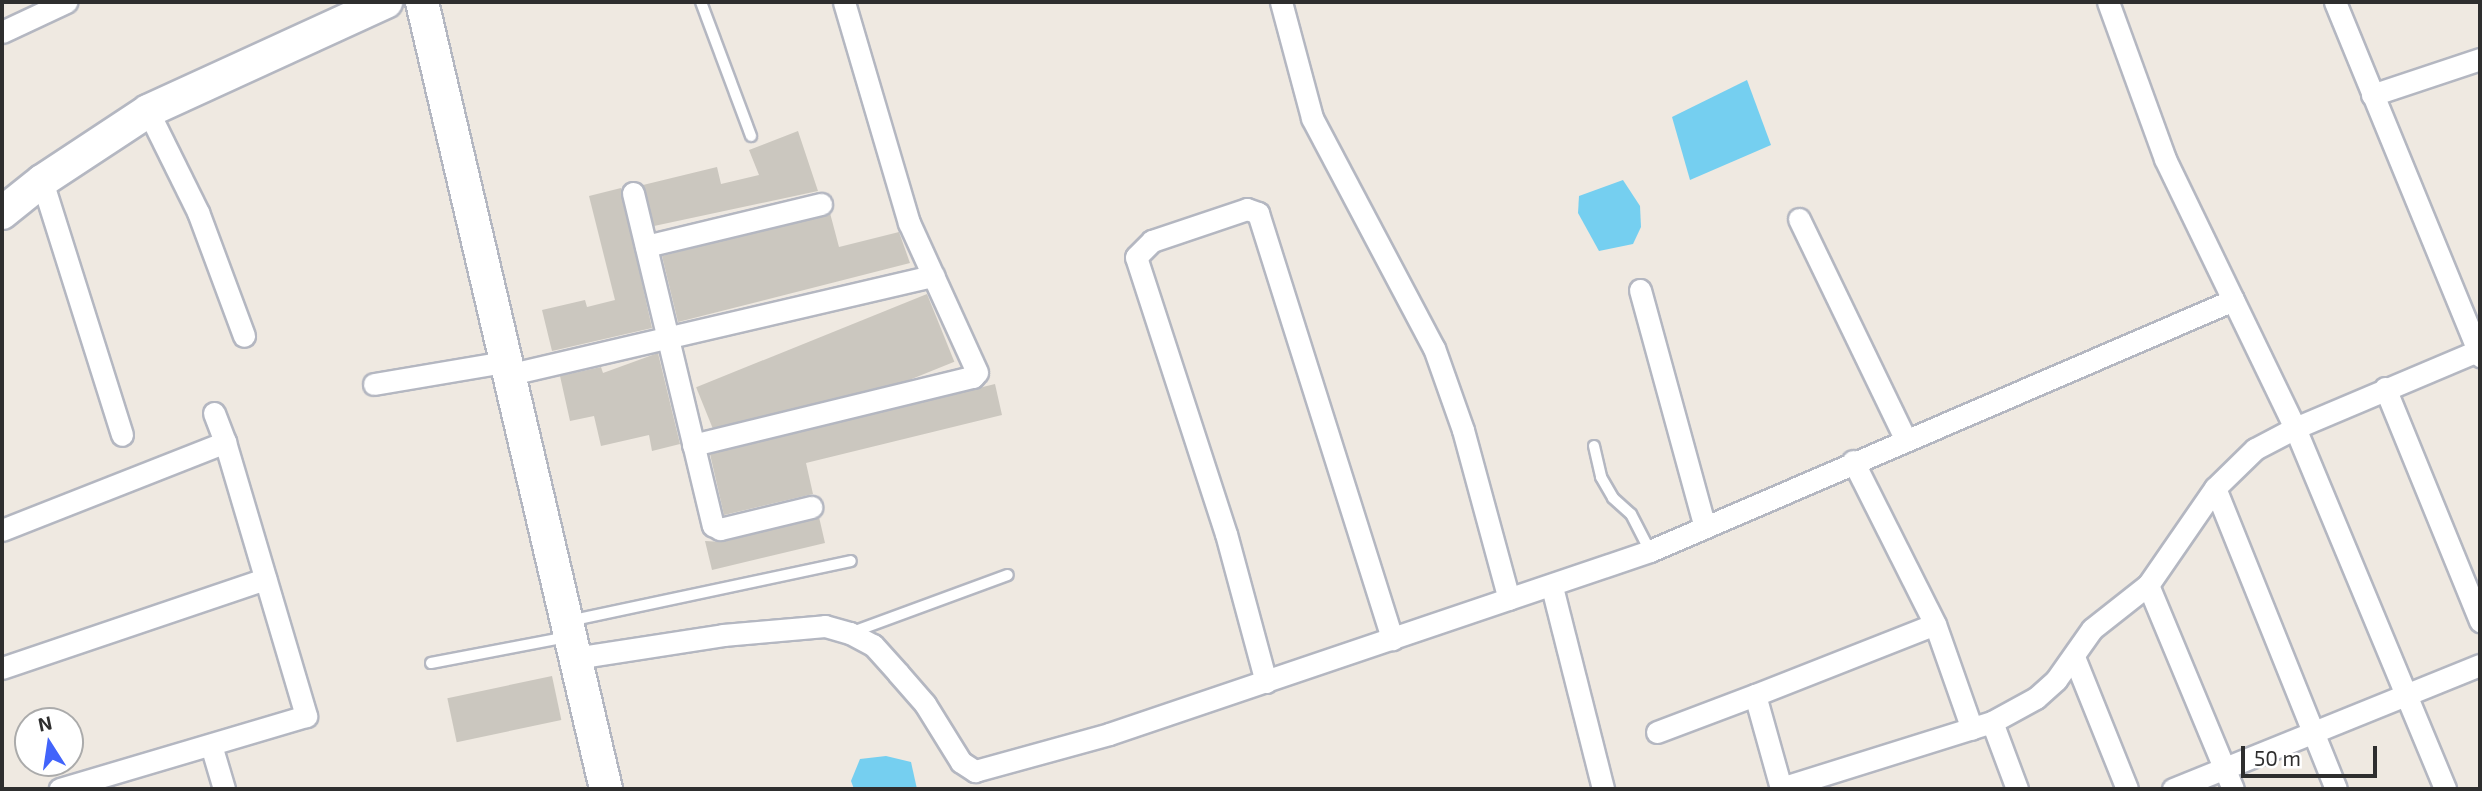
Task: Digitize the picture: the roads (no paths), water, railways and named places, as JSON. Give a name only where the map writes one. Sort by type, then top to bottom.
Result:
[{"type":"street","points":[[2,32],[66,2]]},
{"type":"street","points":[[2,213],[42,181],[148,111],[386,2]]},
{"type":"street","points":[[422,2],[606,789]]},
{"type":"street","points":[[693,445],[973,377],[976,363],[909,223],[844,2]]},
{"type":"street","points":[[1281,2],[1312,118],[1434,348],[1463,429],[1508,599]]},
{"type":"street","points":[[2108,2],[2165,159],[2295,428],[2445,789]]},
{"type":"street","points":[[1755,695],[1781,788],[1982,726],[2036,698],[2074,657],[2092,629],[2148,585],[2215,488],[2255,449],[2385,388],[2480,352],[2334,2]]},
{"type":"street","points":[[2372,95],[2480,59]]},
{"type":"street","points":[[148,111],[198,212],[244,336]]},
{"type":"street","points":[[42,181],[122,435]]},
{"type":"street","points":[[633,193],[693,445],[716,528],[811,507]]},
{"type":"street","points":[[646,246],[821,204]]},
{"type":"street","points":[[1266,682],[1226,534],[1136,257],[1152,241],[1247,209],[1258,213],[1392,639]]},
{"type":"street","points":[[1800,219],[1905,438]]},
{"type":"street","points":[[374,384],[506,368],[668,338],[934,276]]},
{"type":"street","points":[[1640,290],[1705,527]]},
{"type":"street","points":[[570,639],[735,634],[825,625],[850,633],[873,645],[925,704],[961,762],[975,771],[1266,682],[1508,599],[1552,587],[1650,551],[1905,438],[2232,300]]},
{"type":"street","points":[[2385,388],[2480,621]]},
{"type":"street","points":[[60,789],[306,716],[225,442],[214,413]]},
{"type":"street","points":[[2,530],[225,442]]},
{"type":"street","points":[[1853,461],[1878,503],[1982,726],[2017,789]]},
{"type":"street","points":[[2215,488],[2336,789]]},
{"type":"street","points":[[2,668],[265,579]]},
{"type":"street","points":[[2148,585],[2233,789]]},
{"type":"street","points":[[1552,587],[1603,789]]},
{"type":"street","points":[[1657,732],[1935,624]]},
{"type":"street","points":[[2074,657],[2127,789]]},
{"type":"street","points":[[2173,789],[2480,665]]},
{"type":"street","points":[[211,745],[224,789]]},
{"type":"lane","points":[[701,2],[751,136]]},
{"type":"lane","points":[[1594,446],[1601,477],[1613,498],[1631,514],[1650,551]]},
{"type":"lane","points":[[431,663],[570,639],[850,561]]},
{"type":"lane","points":[[850,633],[1009,575]]},
{"type":"water","points":[[1747,80],[1771,145],[1690,180],[1672,117]]},
{"type":"water","points":[[1623,180],[1640,206],[1641,227],[1633,244],[1599,251],[1578,213],[1579,196]]},
{"type":"water","points":[[886,756],[911,762],[917,789],[854,789],[851,781],[860,759]]}]
